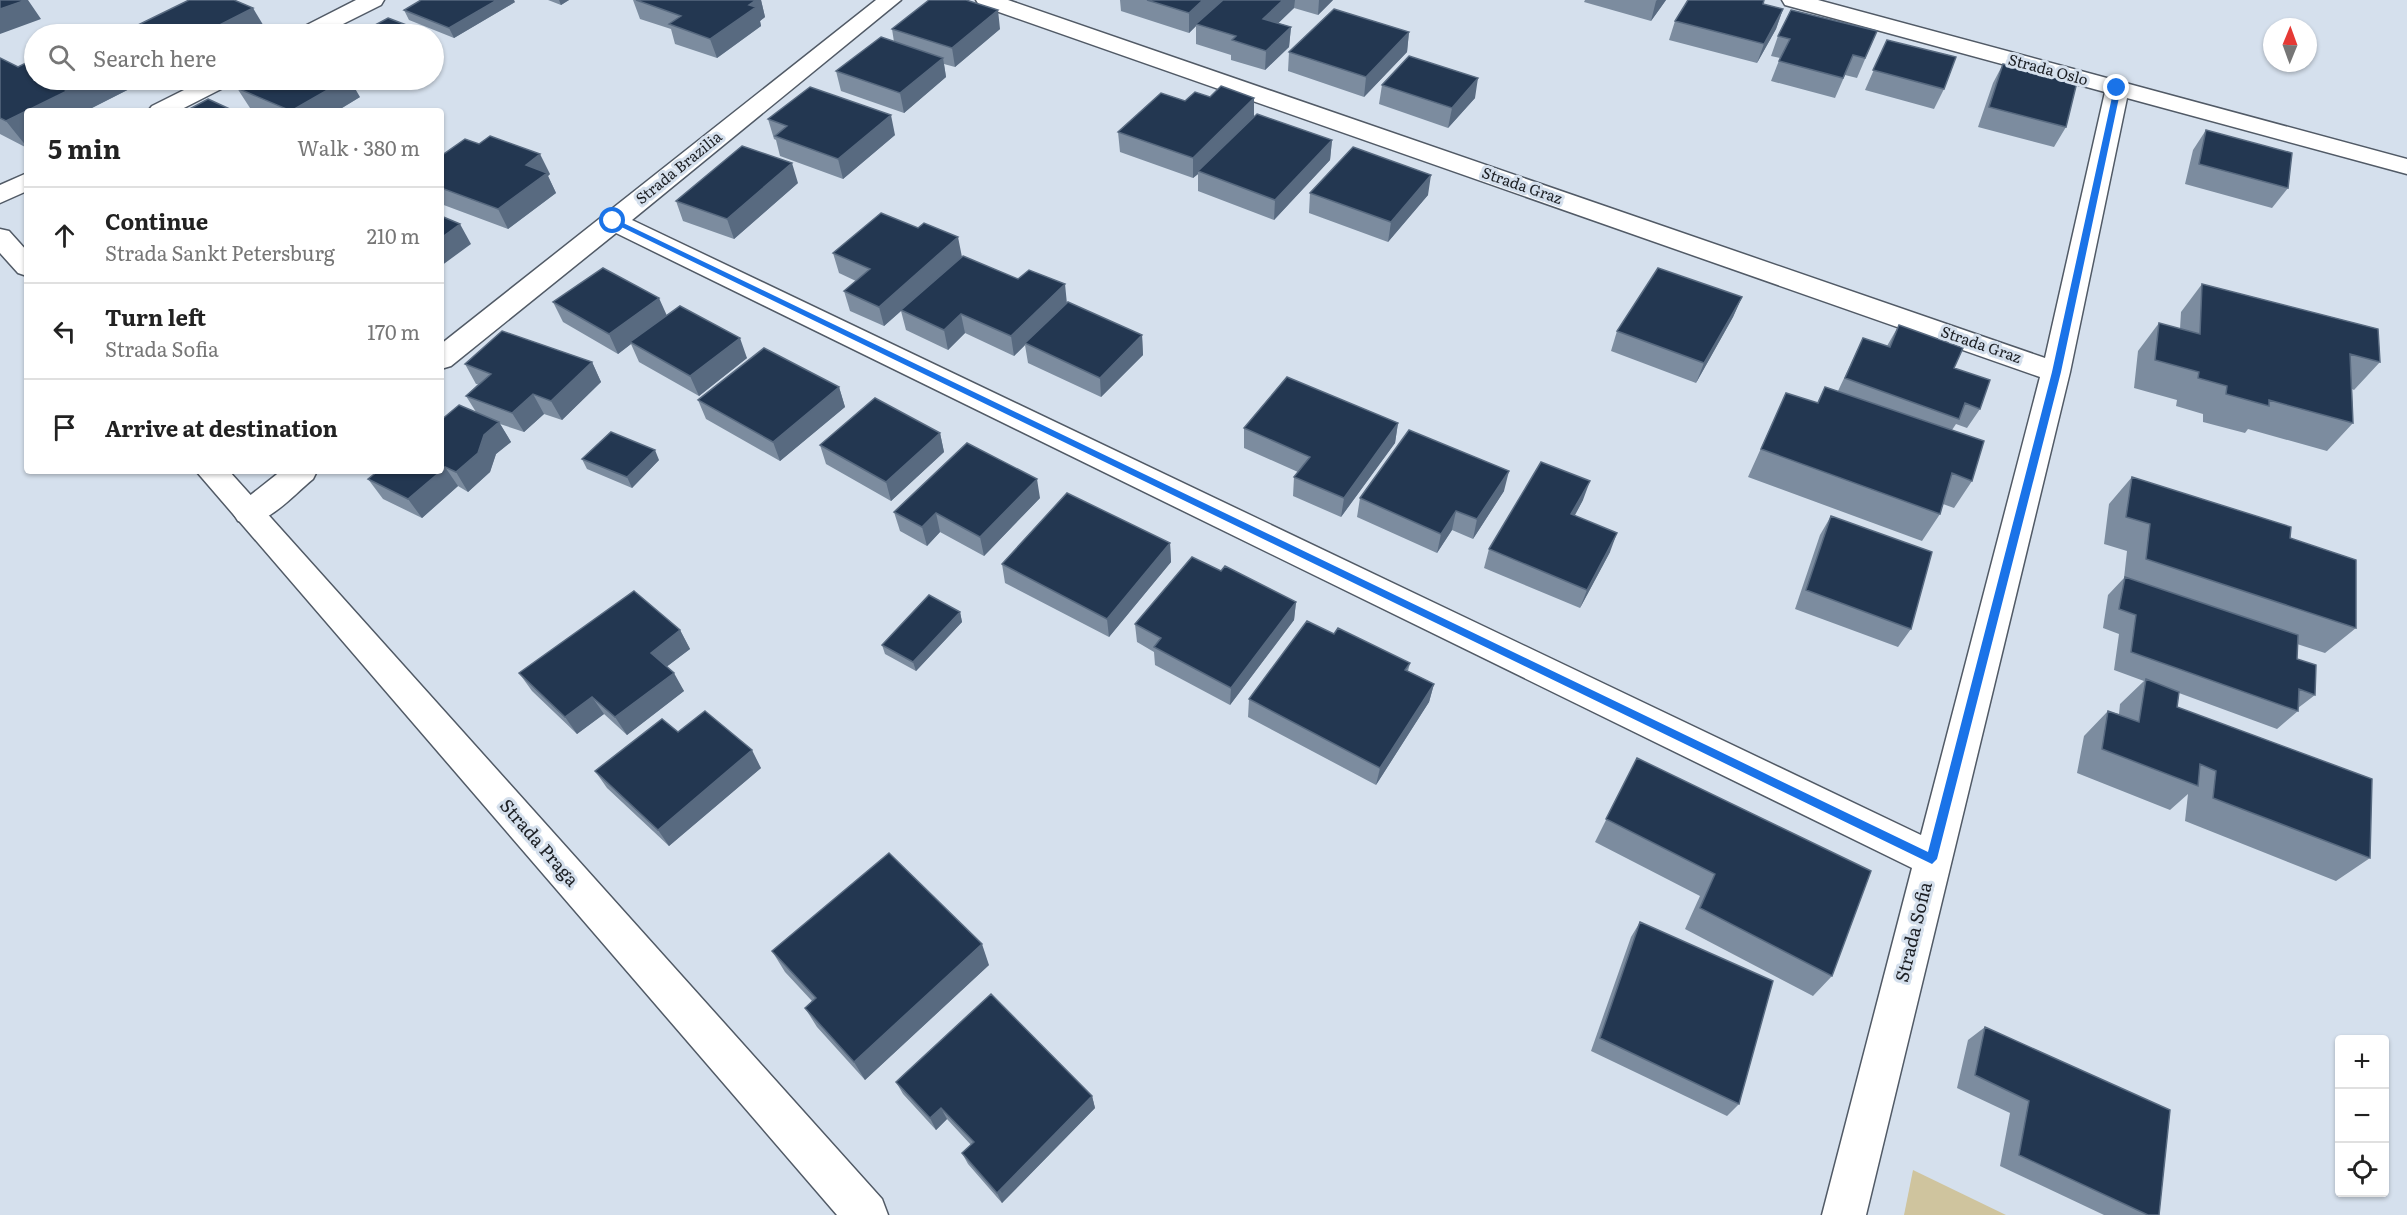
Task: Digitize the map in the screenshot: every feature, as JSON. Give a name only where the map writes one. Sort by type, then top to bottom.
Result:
[{"type":"street","points":[[326,24],[373,0]]},
{"type":"street","name":"Strada Brazilia","points":[[444,357],[890,0]]},
{"type":"street","name":"Strada Graz","points":[[987,0],[2056,372]]},
{"type":"street","name":"Strada Oslo","points":[[1793,0],[2407,167]]},
{"type":"street","name":"Strada Sofia","points":[[1844,1215],[2056,372],[2117,88]]},
{"type":"street","points":[[166,108],[201,90]]},
{"type":"street","points":[[0,195],[24,183]]},
{"type":"street","points":[[613,221],[1932,859]]},
{"type":"street","points":[[0,237],[24,264]]},
{"type":"street","name":"Strada Praga","points":[[214,474],[866,1215]]},
{"type":"street","points":[[249,513],[298,474]]},
{"type":"shaded area","points":[[1913,1170],[2006,1215],[1904,1215]]},
{"type":"building","points":[[0,0],[26,0],[0,9]]},
{"type":"building","points":[[189,0],[234,0],[253,8],[222,24],[140,24]]},
{"type":"building","points":[[421,0],[497,0],[449,28],[444,24],[404,10]]},
{"type":"building","points":[[636,0],[756,0],[749,5],[756,7],[710,39],[669,24],[681,16]]},
{"type":"building","points":[[929,0],[966,0],[998,10],[952,48],[892,29]]},
{"type":"building","points":[[1147,0],[1203,0],[1189,13]]},
{"type":"building","points":[[1223,0],[1283,0],[1263,19],[1291,27],[1266,51],[1232,40],[1236,36],[1196,24]]},
{"type":"building","points":[[1688,0],[1764,0],[1763,4],[1783,9],[1764,44],[1675,21]]},
{"type":"building","points":[[1334,9],[1409,32],[1366,77],[1289,52]]},
{"type":"building","points":[[1791,10],[1877,31],[1865,58],[1853,55],[1843,78],[1779,61],[1790,39],[1778,36]]},
{"type":"building","points":[[388,18],[404,24],[377,24]]},
{"type":"building","points":[[881,37],[943,58],[900,93],[836,71]]},
{"type":"building","points":[[1887,40],[1956,57],[1944,89],[1873,70]]},
{"type":"building","points":[[1409,56],[1478,78],[1452,108],[1382,85]]},
{"type":"building","points":[[0,58],[18,67],[24,64],[24,90],[67,91],[32,108],[24,108],[24,112],[6,121],[0,118]]},
{"type":"building","points":[[2003,64],[2077,82],[2066,127],[1989,107]]},
{"type":"building","points":[[1221,86],[1254,98],[1193,158],[1118,132],[1161,93],[1185,101],[1195,92],[1210,97]]},
{"type":"building","points":[[810,87],[891,115],[838,159],[775,136],[787,126],[768,119]]},
{"type":"building","points":[[242,90],[328,90],[296,108],[284,108]]},
{"type":"building","points":[[208,99],[228,108],[192,108]]},
{"type":"building","points":[[1257,114],[1332,140],[1275,200],[1198,171]]},
{"type":"building","points":[[2206,130],[2292,153],[2288,188],[2199,164]]},
{"type":"building","points":[[490,136],[540,154],[526,165],[547,173],[498,209],[444,189],[444,154],[465,139],[479,144]]},
{"type":"building","points":[[742,146],[792,163],[727,219],[676,201]]},
{"type":"building","points":[[1353,147],[1431,175],[1391,222],[1310,193]]},
{"type":"building","points":[[881,213],[918,228],[924,223],[958,237],[879,307],[844,291],[870,269],[833,253]]},
{"type":"building","points":[[444,217],[460,224],[444,236]]},
{"type":"building","points":[[963,256],[1018,279],[1029,270],[1065,284],[1011,336],[961,314],[944,330],[901,310]]},
{"type":"building","points":[[603,268],[659,298],[609,334],[553,302]]},
{"type":"building","points":[[1658,268],[1742,297],[1704,363],[1617,331]]},
{"type":"building","points":[[2202,284],[2378,329],[2380,362],[2350,354],[2353,423],[2269,400],[2269,406],[2226,394],[2227,386],[2198,378],[2199,372],[2155,360],[2159,323],[2200,334]]},
{"type":"building","points":[[1068,302],[1142,335],[1100,378],[1025,343]]},
{"type":"building","points":[[680,306],[740,338],[690,376],[630,342]]},
{"type":"building","points":[[1899,325],[1963,348],[1954,368],[1990,380],[1980,409],[1965,403],[1959,419],[1845,378],[1863,338],[1890,347]]},
{"type":"building","points":[[502,331],[592,362],[551,401],[533,394],[512,413],[466,396],[491,374],[465,364]]},
{"type":"building","points":[[764,348],[839,387],[773,442],[698,400]]},
{"type":"building","points":[[1287,377],[1398,423],[1344,498],[1294,477],[1310,457],[1244,428]]},
{"type":"building","points":[[1825,387],[1984,441],[1972,481],[1952,473],[1940,514],[1761,449],[1786,393],[1818,403]]},
{"type":"building","points":[[875,398],[940,433],[886,482],[820,445]]},
{"type":"building","points":[[459,405],[499,422],[484,435],[478,453],[456,472],[444,468],[444,418]]},
{"type":"building","points":[[1409,430],[1509,471],[1477,519],[1456,511],[1441,534],[1360,498]]},
{"type":"building","points":[[611,432],[655,450],[627,477],[582,459]]},
{"type":"building","points":[[967,443],[1037,479],[980,537],[936,513],[922,527],[894,512]]},
{"type":"building","points":[[1541,462],[1590,481],[1571,514],[1617,533],[1587,590],[1489,549]]},
{"type":"building","points":[[374,474],[437,474],[408,499],[368,479]]},
{"type":"building","points":[[2132,477],[2291,527],[2290,538],[2356,560],[2356,628],[2146,559],[2150,524],[2126,517]]},
{"type":"building","points":[[1067,493],[1170,543],[1107,619],[1002,564]]},
{"type":"building","points":[[1831,516],[1932,552],[1911,629],[1806,590]]},
{"type":"building","points":[[1192,557],[1221,571],[1225,566],[1296,602],[1231,688],[1154,647],[1161,638],[1135,624]]},
{"type":"building","points":[[2125,577],[2298,635],[2297,659],[2316,665],[2315,695],[2299,689],[2298,711],[2131,652],[2136,615],[2119,609]]},
{"type":"building","points":[[634,591],[680,630],[651,653],[674,673],[615,717],[592,697],[565,717],[519,673]]},
{"type":"building","points":[[929,595],[960,612],[913,662],[882,645]]},
{"type":"building","points":[[1307,621],[1334,634],[1338,628],[1410,663],[1405,670],[1434,684],[1380,768],[1249,699]]},
{"type":"building","points":[[2146,679],[2179,692],[2177,707],[2372,779],[2370,858],[2213,798],[2216,771],[2200,764],[2198,786],[2102,749],[2108,711],[2139,722]]},
{"type":"building","points":[[705,711],[752,750],[658,830],[595,771],[662,719],[678,732]]},
{"type":"building","points":[[1637,758],[1871,871],[1832,976],[1700,908],[1715,874],[1606,819]]},
{"type":"building","points":[[889,853],[982,944],[854,1062],[805,1008],[816,998],[772,951]]},
{"type":"building","points":[[1640,922],[1773,981],[1739,1104],[1600,1038]]},
{"type":"building","points":[[991,994],[1092,1096],[997,1193],[962,1153],[974,1142],[941,1108],[930,1118],[896,1082]]},
{"type":"building","points":[[1985,1027],[2170,1110],[2159,1215],[2148,1215],[2019,1155],[2029,1101],[1975,1075]]},
{"type":"route","points":[[613,221],[1932,859],[2056,372],[2117,88]]}]
